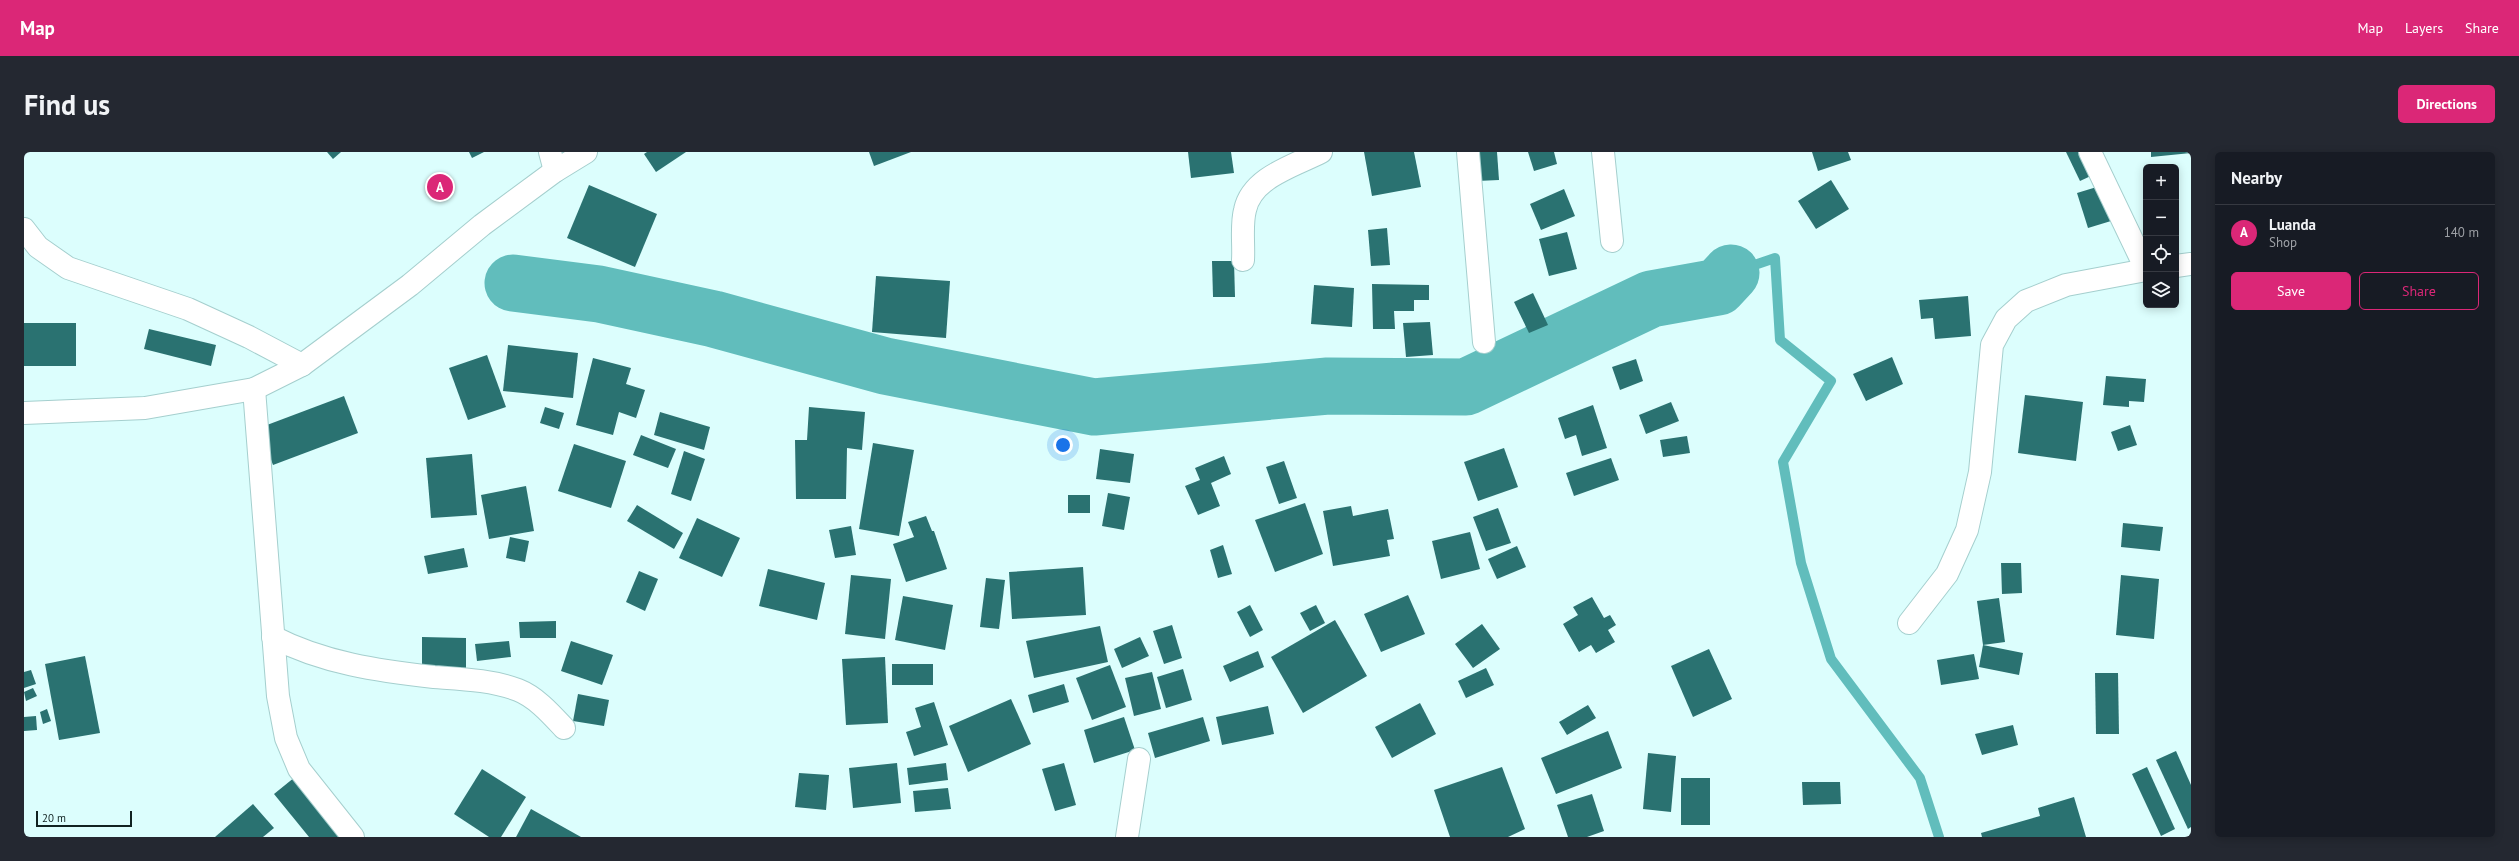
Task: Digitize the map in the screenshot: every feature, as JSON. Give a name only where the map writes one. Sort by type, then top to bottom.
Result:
[{"type":"street","points":[[24,413],[146,408],[254,389],[302,365],[410,285],[482,225],[553,162],[586,152]]},
{"type":"street","points":[[1243,260],[1245,210],[1253,190],[1268,178],[1321,152]]},
{"type":"street","points":[[1468,152],[1484,342]]},
{"type":"street","points":[[1603,152],[1612,241]]},
{"type":"street","points":[[2090,152],[2143,263]]},
{"type":"street","points":[[24,229],[38,247],[68,268],[188,309],[249,336],[302,365]]},
{"type":"street","points":[[2179,266],[2191,264]]},
{"type":"street","points":[[1909,623],[1947,574],[1967,530],[1980,472],[1992,344],[2006,319],[2026,301],[2066,285],[2143,270]]},
{"type":"street","points":[[254,389],[278,696],[289,744],[299,769],[353,837]]},
{"type":"street","points":[[274,637],[292,647],[339,662],[389,672],[485,682],[518,690],[542,705],[564,728]]},
{"type":"street","points":[[1127,837],[1139,759]]},
{"type":"building","points":[[327,152],[341,152],[333,159]]},
{"type":"building","points":[[469,152],[484,152],[472,158]]},
{"type":"building","points":[[647,152],[686,152],[656,172],[644,154]]},
{"type":"building","points":[[869,152],[911,152],[874,166]]},
{"type":"building","points":[[1188,152],[1231,152],[1234,173],[1191,178]]},
{"type":"building","points":[[1364,152],[1414,152],[1421,187],[1372,196]]},
{"type":"building","points":[[1476,152],[1497,152],[1499,180],[1477,181]]},
{"type":"building","points":[[1528,152],[1554,152],[1557,164],[1534,171]]},
{"type":"building","points":[[1812,152],[1848,152],[1851,160],[1818,171]]},
{"type":"building","points":[[2066,152],[2084,152],[2095,174],[2080,181]]},
{"type":"building","points":[[2151,152],[2191,152],[2191,153],[2151,157]]},
{"type":"building","points":[[440,177],[446,187],[448,185],[452,191],[441,198],[431,183]]},
{"type":"building","points":[[1831,180],[1849,209],[1816,229],[1798,201]]},
{"type":"building","points":[[589,185],[657,214],[635,267],[567,238]]},
{"type":"building","points":[[2100,186],[2111,221],[2088,228],[2077,193]]},
{"type":"building","points":[[1564,189],[1575,216],[1541,230],[1530,204]]},
{"type":"building","points":[[1387,228],[1390,265],[1371,266],[1368,230]]},
{"type":"building","points":[[1567,232],[1577,269],[1549,276],[1539,239]]},
{"type":"building","points":[[1212,261],[1234,261],[1235,297],[1213,297]]},
{"type":"building","points":[[876,276],[950,281],[946,338],[872,332]]},
{"type":"building","points":[[1372,284],[1429,285],[1429,300],[1414,300],[1414,311],[1394,311],[1395,329],[1373,329]]},
{"type":"building","points":[[1314,285],[1354,288],[1352,327],[1311,324]]},
{"type":"building","points":[[1533,293],[1548,325],[1529,333],[1514,302]]},
{"type":"building","points":[[1968,296],[1971,336],[1935,339],[1933,318],[1921,319],[1919,300]]},
{"type":"building","points":[[1430,322],[1433,355],[1406,357],[1403,323]]},
{"type":"building","points":[[24,323],[76,323],[76,366],[24,366]]},
{"type":"building","points":[[149,329],[216,345],[211,366],[144,349]]},
{"type":"building","points":[[508,345],[578,353],[573,398],[503,391]]},
{"type":"building","points":[[487,355],[506,407],[468,420],[449,368]]},
{"type":"building","points":[[1892,357],[1903,384],[1866,401],[1853,374]]},
{"type":"building","points":[[593,358],[631,368],[626,384],[645,390],[636,418],[619,412],[613,435],[576,425]]},
{"type":"building","points":[[1636,359],[1643,381],[1620,390],[1612,367]]},
{"type":"building","points":[[2106,376],[2146,379],[2144,402],[2129,401],[2129,407],[2103,405]]},
{"type":"building","points":[[2025,395],[2083,402],[2076,461],[2018,453]]},
{"type":"building","points":[[344,396],[358,433],[273,465],[259,428]]},
{"type":"building","points":[[1671,402],[1679,421],[1646,434],[1639,415]]},
{"type":"building","points":[[1593,405],[1607,448],[1582,456],[1576,435],[1565,439],[1558,418]]},
{"type":"building","points":[[545,407],[564,413],[559,429],[540,423]]},
{"type":"building","points":[[809,407],[865,412],[862,450],[847,448],[846,499],[796,499],[795,440],[807,440]]},
{"type":"building","points":[[660,412],[710,427],[704,450],[654,435]]},
{"type":"building","points":[[2130,425],[2137,445],[2118,451],[2111,432]]},
{"type":"building","points":[[641,435],[676,449],[668,468],[633,455]]},
{"type":"building","points":[[1687,436],[1690,453],[1663,457],[1660,440]]},
{"type":"building","points":[[873,443],[914,450],[899,536],[859,529]]},
{"type":"building","points":[[574,444],[626,461],[611,508],[558,491]]},
{"type":"building","points":[[1504,448],[1518,487],[1478,501],[1464,462]]},
{"type":"building","points":[[1100,449],[1134,454],[1130,483],[1096,479]]},
{"type":"building","points":[[684,451],[705,459],[691,501],[671,494]]},
{"type":"building","points":[[472,454],[477,515],[431,518],[426,458]]},
{"type":"building","points":[[1224,456],[1231,474],[1211,483],[1220,506],[1198,515],[1185,486],[1200,480],[1195,468]]},
{"type":"building","points":[[1611,458],[1619,480],[1574,496],[1566,473]]},
{"type":"building","points":[[1284,461],[1297,498],[1279,504],[1266,467]]},
{"type":"building","points":[[526,486],[534,531],[489,539],[481,495]]},
{"type":"building","points":[[1108,493],[1130,497],[1124,530],[1102,526]]},
{"type":"building","points":[[1068,495],[1090,495],[1090,513],[1068,513]]},
{"type":"building","points":[[1305,503],[1323,554],[1275,572],[1255,520]]},
{"type":"building","points":[[637,505],[683,533],[674,549],[627,521]]},
{"type":"building","points":[[1351,506],[1353,516],[1388,509],[1394,539],[1387,540],[1390,556],[1333,566],[1323,511]]},
{"type":"building","points":[[1498,508],[1511,543],[1486,551],[1473,517]]},
{"type":"building","points":[[926,516],[932,531],[934,531],[947,569],[906,582],[893,544],[914,537],[908,522]]},
{"type":"building","points":[[697,518],[740,538],[722,577],[679,558]]},
{"type":"building","points":[[2123,523],[2163,527],[2160,551],[2121,547]]},
{"type":"building","points":[[851,526],[856,555],[835,558],[829,530]]},
{"type":"building","points":[[1470,532],[1480,569],[1441,579],[1432,541]]},
{"type":"building","points":[[510,537],[529,541],[525,562],[506,558]]},
{"type":"building","points":[[1223,545],[1232,574],[1218,578],[1210,550]]},
{"type":"building","points":[[1517,546],[1526,567],[1497,579],[1488,559]]},
{"type":"building","points":[[464,548],[468,567],[428,574],[424,556]]},
{"type":"building","points":[[2001,563],[2021,563],[2022,593],[2002,594]]},
{"type":"building","points":[[1083,567],[1086,615],[1012,619],[1009,572]]},
{"type":"building","points":[[768,569],[825,583],[817,620],[759,606]]},
{"type":"building","points":[[639,571],[658,579],[645,611],[626,602]]},
{"type":"building","points":[[851,575],[891,579],[885,639],[845,634]]},
{"type":"building","points":[[2121,575],[2159,579],[2154,639],[2116,635]]},
{"type":"building","points":[[986,578],[1005,580],[999,629],[980,627]]},
{"type":"building","points":[[1408,595],[1425,634],[1381,652],[1364,614]]},
{"type":"building","points":[[903,596],[953,605],[945,650],[895,640]]},
{"type":"building","points":[[1592,597],[1604,618],[1610,615],[1616,625],[1608,630],[1615,642],[1596,653],[1591,645],[1579,652],[1563,624],[1578,615],[1573,607]]},
{"type":"building","points":[[1999,598],[2005,642],[1983,645],[1977,601]]},
{"type":"building","points":[[1250,605],[1263,630],[1250,637],[1237,612]]},
{"type":"building","points":[[1316,605],[1325,623],[1310,631],[1300,613]]},
{"type":"building","points":[[1335,620],[1367,676],[1303,713],[1271,657]]},
{"type":"building","points":[[556,621],[556,638],[520,638],[519,622]]},
{"type":"building","points":[[1482,624],[1500,649],[1473,668],[1455,644]]},
{"type":"building","points":[[1172,625],[1182,658],[1164,664],[1153,631]]},
{"type":"building","points":[[1100,626],[1108,662],[1034,678],[1026,641]]},
{"type":"building","points":[[422,637],[466,638],[466,672],[422,671]]},
{"type":"building","points":[[1140,637],[1149,656],[1122,668],[1114,649]]},
{"type":"building","points":[[509,641],[511,657],[477,661],[475,644]]},
{"type":"building","points":[[571,641],[613,655],[602,685],[561,671]]},
{"type":"building","points":[[1983,645],[2023,653],[2019,675],[1979,667]]},
{"type":"building","points":[[1709,649],[1732,699],[1693,717],[1671,666]]},
{"type":"building","points":[[1258,651],[1264,667],[1230,682],[1223,666]]},
{"type":"building","points":[[1974,654],[1979,679],[1941,685],[1937,660]]},
{"type":"building","points":[[85,656],[100,733],[59,740],[45,664]]},
{"type":"building","points":[[885,657],[888,723],[846,725],[842,659]]},
{"type":"building","points":[[892,664],[933,664],[933,685],[892,685]]},
{"type":"building","points":[[1110,665],[1126,707],[1092,720],[1076,678]]},
{"type":"building","points":[[1486,668],[1494,685],[1466,698],[1458,681]]},
{"type":"building","points":[[1183,669],[1192,700],[1166,708],[1157,677]]},
{"type":"building","points":[[31,670],[36,684],[24,688],[24,672]]},
{"type":"building","points":[[1152,672],[1161,709],[1134,716],[1125,678]]},
{"type":"building","points":[[2095,673],[2118,673],[2119,734],[2096,734]]},
{"type":"building","points":[[1064,684],[1069,702],[1033,713],[1028,695]]},
{"type":"building","points":[[33,688],[37,696],[26,701],[24,692]]},
{"type":"building","points":[[578,694],[609,700],[604,726],[573,721]]},
{"type":"building","points":[[1011,699],[1031,744],[968,772],[949,726]]},
{"type":"building","points":[[934,702],[948,745],[914,756],[906,732],[921,727],[915,708]]},
{"type":"building","points":[[1420,703],[1436,734],[1392,758],[1375,727]]},
{"type":"building","points":[[1588,705],[1596,718],[1567,735],[1559,722]]},
{"type":"building","points":[[1268,706],[1274,734],[1222,745],[1216,717]]},
{"type":"building","points":[[47,709],[51,721],[43,724],[40,712]]},
{"type":"building","points":[[36,716],[37,730],[24,731],[24,717]]},
{"type":"building","points":[[1124,717],[1135,750],[1094,763],[1084,730]]},
{"type":"building","points":[[1203,717],[1210,741],[1155,758],[1148,733]]},
{"type":"building","points":[[2013,725],[2018,745],[1982,755],[1975,734]]},
{"type":"building","points":[[1608,731],[1622,768],[1556,794],[1541,758]]},
{"type":"building","points":[[2176,751],[2191,785],[2191,827],[2188,829],[2156,760]]},
{"type":"building","points":[[1648,753],[1676,756],[1671,812],[1643,809]]},
{"type":"building","points":[[897,763],[901,803],[853,808],[849,768]]},
{"type":"building","points":[[946,763],[948,780],[909,785],[907,768]]},
{"type":"building","points":[[1064,763],[1076,805],[1055,811],[1042,769]]},
{"type":"building","points":[[1502,767],[1525,829],[1508,837],[1450,837],[1434,790]]},
{"type":"building","points":[[2147,767],[2175,829],[2161,836],[2132,774]]},
{"type":"building","points":[[482,769],[526,797],[501,837],[489,837],[454,814]]},
{"type":"building","points":[[799,773],[829,775],[826,810],[795,807]]},
{"type":"building","points":[[295,777],[343,837],[309,837],[274,794]]},
{"type":"building","points":[[1681,778],[1710,778],[1710,825],[1681,825]]},
{"type":"building","points":[[1802,782],[1840,782],[1841,804],[1803,805]]},
{"type":"building","points":[[948,788],[951,809],[915,812],[913,791]]},
{"type":"building","points":[[1592,794],[1604,831],[1587,837],[1568,837],[1557,805]]},
{"type":"building","points":[[2074,797],[2086,837],[1982,837],[1981,833],[2040,816],[2038,808]]},
{"type":"building","points":[[253,804],[274,828],[263,837],[215,837]]},
{"type":"building","points":[[531,809],[581,837],[516,837]]},
{"type":"waterway","points":[[1731,273],[1775,258],[1780,340],[1831,381],[1783,462],[1801,563],[1831,659],[1920,778],[1939,837]]},
{"type":"waterway","points":[[513,283],[599,294],[714,319],[885,366],[1094,407],[1328,386],[1466,387],[1651,299],[1718,287],[1731,273]]},
{"type":"place","name":"Luanda","points":[[440,187]]}]
